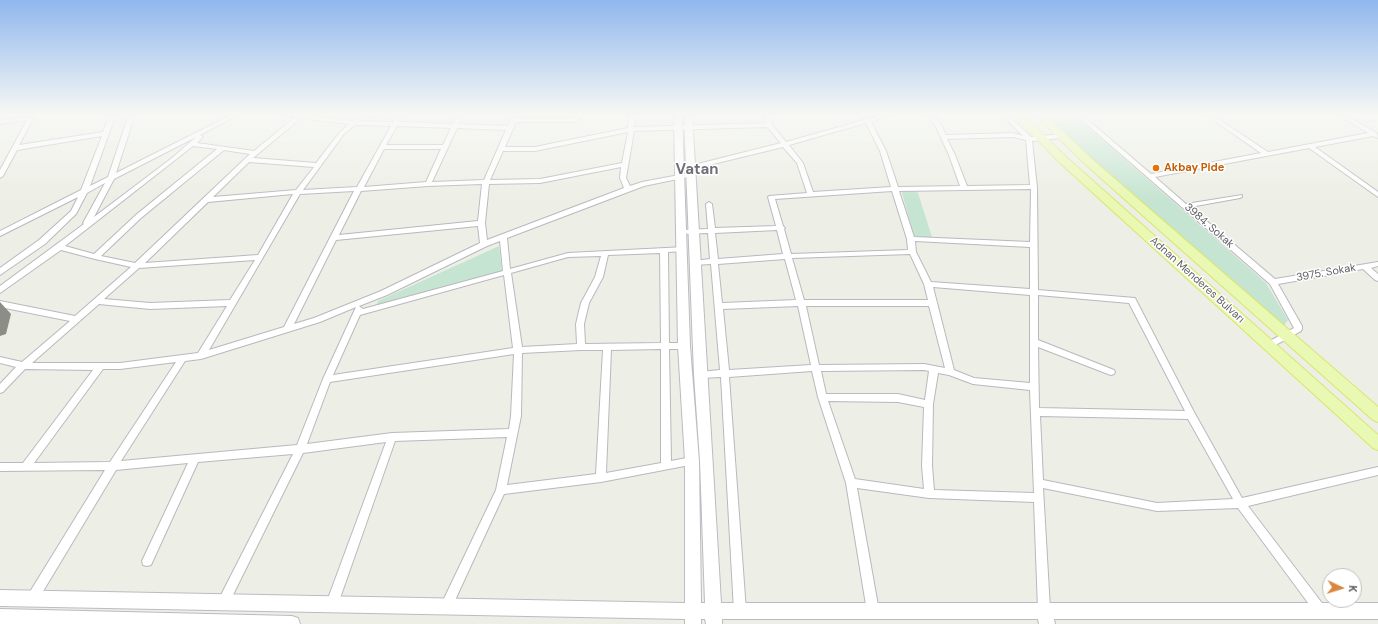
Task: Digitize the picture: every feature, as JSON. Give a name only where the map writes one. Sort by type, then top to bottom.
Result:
[{"type":"main road","points":[[684,143],[687,232],[694,263],[700,376],[708,460],[713,617]]},
{"type":"main road","name":"Adnan Menderes Bulvarı","points":[[1041,143],[1269,345],[1378,444]]},
{"type":"main road","name":"Adnan Menderes Bulvarı","points":[[1069,143],[1378,416]]},
{"type":"main road","points":[[687,232],[682,248],[684,346],[692,461],[692,617]]},
{"type":"main road","points":[[0,598],[446,607],[692,617],[713,617],[740,611],[873,611],[1046,617],[1378,611]]},
{"type":"main road","points":[[20,618],[32,599]]},
{"type":"main road","points":[[0,617],[117,622],[292,624]]},
{"type":"street","points":[[1,172],[18,143]]},
{"type":"street","points":[[15,148],[45,143]]},
{"type":"street","points":[[0,272],[42,242],[74,212],[84,192],[102,143]]},
{"type":"street","points":[[84,228],[100,201],[111,178],[122,143]]},
{"type":"street","points":[[0,234],[181,143]]},
{"type":"street","points":[[0,390],[23,366],[137,266],[255,153],[268,143]]},
{"type":"street","points":[[201,356],[298,192],[335,143]]},
{"type":"street","points":[[287,329],[384,143]]},
{"type":"street","points":[[428,184],[447,143]]},
{"type":"street","points":[[484,244],[480,223],[486,182],[504,143]]},
{"type":"street","points":[[501,149],[535,149],[563,143]]},
{"type":"street","points":[[628,190],[623,178],[629,143]]},
{"type":"street","points":[[0,360],[23,366],[43,367],[120,366],[201,356],[317,320],[384,293],[484,244],[642,184],[789,143]]},
{"type":"street","points":[[879,143],[896,188],[911,239],[912,252],[928,284],[950,372]]},
{"type":"street","points":[[945,143],[964,188]]},
{"type":"street","points":[[1035,143],[1034,388],[1046,617]]},
{"type":"street","name":"3984. Sokak","points":[[1112,143],[1274,282],[1298,326],[1298,329],[1269,345]]},
{"type":"street","points":[[1250,143],[1266,154]]},
{"type":"street","points":[[1150,176],[1327,143]]},
{"type":"street","points":[[0,290],[60,247],[192,144],[255,153]]},
{"type":"street","points":[[786,144],[800,163],[810,193]]},
{"type":"street","points":[[1310,146],[1378,196]]},
{"type":"street","points":[[382,147],[445,147]]},
{"type":"street","points":[[95,257],[139,216],[223,148]]},
{"type":"street","points":[[248,160],[319,165]]},
{"type":"street","points":[[207,200],[298,192],[428,184],[540,180],[625,164]]},
{"type":"street","points":[[873,611],[851,483],[822,397],[801,303],[789,256],[771,197],[896,188],[1034,187]]},
{"type":"street","points":[[1185,206],[1240,196]]},
{"type":"street","points":[[709,204],[725,374],[740,611]]},
{"type":"street","points":[[334,238],[480,223]]},
{"type":"street","points":[[687,232],[780,228]]},
{"type":"street","points":[[446,607],[501,490],[516,416],[518,350],[503,237]]},
{"type":"street","points":[[911,239],[1034,245]]},
{"type":"street","points":[[60,247],[95,257],[137,266],[260,257]]},
{"type":"street","points":[[357,313],[568,255],[682,248]]},
{"type":"street","points":[[664,250],[666,466]]},
{"type":"street","points":[[694,263],[789,256],[912,252]]},
{"type":"street","points":[[581,347],[580,324],[585,304],[599,276],[605,253]]},
{"type":"street","name":"3975. Sokak","points":[[1274,282],[1378,264]]},
{"type":"street","points":[[1365,267],[1378,278]]},
{"type":"street","points":[[928,284],[1035,291],[1132,300],[1240,503],[1321,611]]},
{"type":"street","points":[[96,301],[150,306],[233,303]]},
{"type":"street","points":[[223,603],[300,449],[328,378],[362,302]]},
{"type":"street","points":[[718,306],[801,303],[933,303]]},
{"type":"street","points":[[0,304],[76,319]]},
{"type":"street","points":[[1035,342],[1111,372]]},
{"type":"street","points":[[328,378],[518,350],[607,346],[684,346]]},
{"type":"street","points":[[602,478],[607,346]]},
{"type":"street","points":[[32,599],[113,466],[183,358]]},
{"type":"street","points":[[26,466],[100,366]]},
{"type":"street","points":[[700,376],[815,368],[924,367],[950,372],[973,380],[1034,388]]},
{"type":"street","points":[[929,494],[927,466],[929,404],[934,369]]},
{"type":"street","points":[[822,397],[898,398],[929,404]]},
{"type":"street","points":[[1035,412],[1192,415]]},
{"type":"street","points":[[0,467],[113,466],[300,449],[392,437],[512,433]]},
{"type":"street","points":[[332,604],[392,437]]},
{"type":"street","points":[[147,561],[195,458]]},
{"type":"street","points":[[501,490],[602,478],[692,461]]},
{"type":"street","points":[[1038,483],[1157,507],[1240,503],[1378,471]]},
{"type":"street","points":[[851,483],[929,494],[1039,498]]},
{"type":"green space","points":[[1076,143],[1106,143],[1266,283],[1288,320],[1284,326],[1097,163]]},
{"type":"green space","points":[[901,189],[917,190],[932,237],[914,237]]},
{"type":"green space","points":[[499,246],[502,271],[376,306],[378,301]]},
{"type":"place","name":"Akbay Pide","points":[[1156,168]]},
{"type":"district","name":"Vatan","points":[[697,170]]}]
